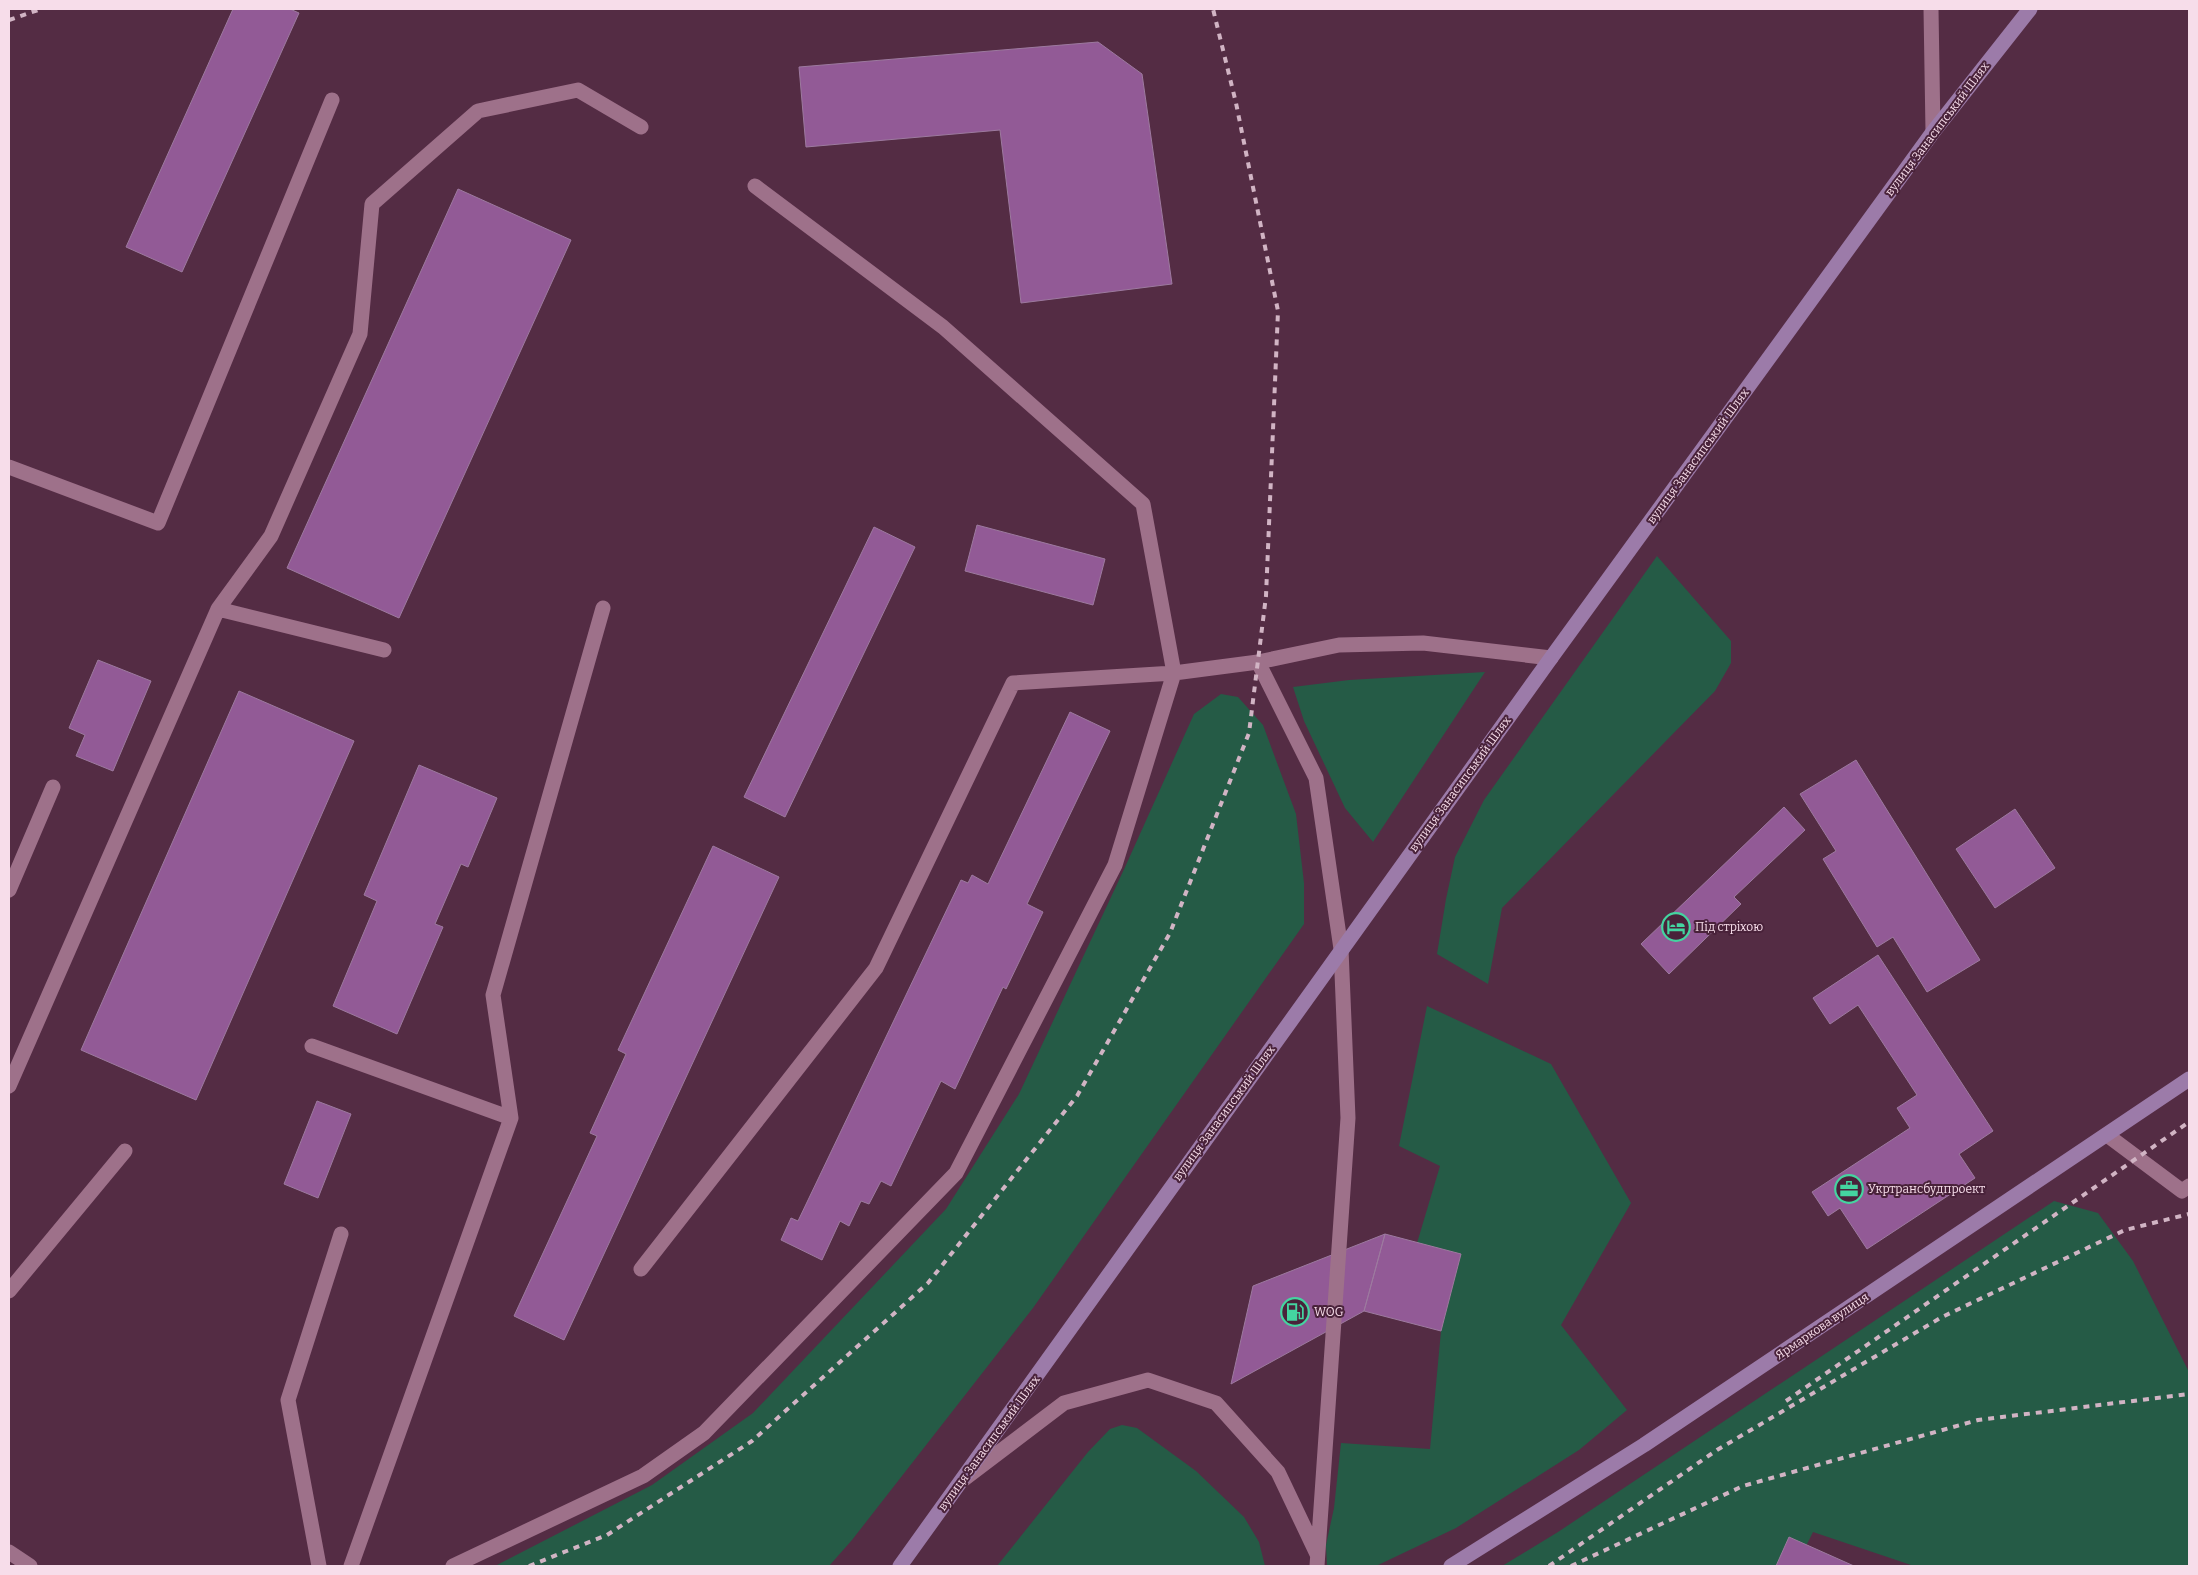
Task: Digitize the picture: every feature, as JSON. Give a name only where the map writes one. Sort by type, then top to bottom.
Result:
[{"type":"main road","name":"вулиця Занасипський Шлях","points":[[900,1566],[1551,658],[1933,132],[2030,9]]},
{"type":"main road","name":"Ярмаркова вулиця","points":[[1450,1566],[1644,1445],[2189,1079]]},
{"type":"lane","points":[[1931,9],[1933,132]]},
{"type":"lane","points":[[9,1086],[218,609],[271,536],[360,334],[372,204],[478,111],[578,90],[642,127]]},
{"type":"lane","points":[[9,467],[158,523],[332,100]]},
{"type":"lane","points":[[454,1566],[643,1476],[704,1432],[956,1174],[1115,865],[1174,673],[1143,504],[942,327],[755,186]]},
{"type":"lane","points":[[351,1566],[511,1118],[493,995],[603,608]]},
{"type":"lane","points":[[218,609],[384,650]]},
{"type":"lane","points":[[641,1269],[876,968],[1013,682],[1174,673],[1258,662],[1339,646],[1423,643],[1551,658]]},
{"type":"lane","points":[[1258,662],[1316,778],[1342,949],[1348,1118],[1317,1561]]},
{"type":"lane","points":[[9,890],[53,787]]},
{"type":"lane","points":[[312,1046],[511,1118]]},
{"type":"lane","points":[[2107,1135],[2187,1191]]},
{"type":"lane","points":[[9,1291],[125,1151]]},
{"type":"lane","points":[[319,1566],[288,1400],[341,1234]]},
{"type":"lane","points":[[961,1481],[1064,1403],[1148,1380],[1216,1403],[1278,1472],[1317,1561]]},
{"type":"lane","points":[[9,1552],[30,1566]]},
{"type":"green space","points":[[1657,556],[1731,641],[1731,663],[1715,691],[1502,908],[1488,984],[1437,954],[1455,857],[1484,800]]},
{"type":"green space","points":[[1485,672],[1373,842],[1345,808],[1304,721],[1293,687],[1349,680]]},
{"type":"green space","points":[[1221,694],[1238,697],[1263,725],[1296,814],[1304,883],[1304,924],[1033,1308],[852,1540],[829,1566],[495,1566],[652,1485],[753,1413],[946,1209],[1019,1094],[1194,714]]},
{"type":"green space","points":[[1427,1006],[1551,1064],[1631,1203],[1561,1325],[1627,1410],[1579,1450],[1456,1528],[1376,1566],[1327,1566],[1326,1545],[1334,1508],[1341,1443],[1430,1449],[1441,1331],[1461,1254],[1417,1243],[1440,1166],[1399,1146]]},
{"type":"green space","points":[[2054,1201],[2098,1213],[2133,1261],[2189,1372],[2189,1566],[1914,1566],[1813,1532],[1796,1566],[1502,1566],[1558,1532]]},
{"type":"green space","points":[[1122,1425],[1137,1428],[1196,1471],[1244,1517],[1259,1542],[1265,1566],[997,1566],[1088,1452],[1110,1429]]},
{"type":"building","points":[[233,9],[290,9],[299,13],[182,272],[126,247]]},
{"type":"building","points":[[1098,42],[1142,74],[1172,284],[1021,303],[1000,130],[806,147],[799,67]]},
{"type":"building","points":[[458,189],[571,240],[399,618],[287,568]]},
{"type":"building","points":[[977,525],[1105,559],[1093,605],[965,571]]},
{"type":"building","points":[[874,527],[915,547],[785,817],[744,797]]},
{"type":"building","points":[[98,660],[151,681],[113,771],[76,756],[85,735],[69,728]]},
{"type":"building","points":[[239,691],[354,741],[196,1100],[81,1050]]},
{"type":"building","points":[[1070,712],[1110,731],[1027,904],[1043,912],[1006,989],[1003,987],[955,1089],[941,1081],[891,1186],[881,1181],[869,1204],[861,1201],[849,1226],[840,1221],[822,1260],[781,1240],[791,1218],[798,1221],[961,880],[968,883],[972,875],[988,884]]},
{"type":"building","points":[[1856,760],[1980,960],[1927,992],[1893,937],[1877,947],[1823,859],[1836,851],[1800,794]]},
{"type":"building","points":[[419,765],[497,798],[468,867],[461,864],[435,924],[443,927],[397,1034],[333,1006],[377,901],[364,895]]},
{"type":"building","points":[[1784,807],[1805,830],[1734,897],[1741,904],[1669,974],[1641,944]]},
{"type":"building","points":[[2015,809],[2055,868],[1995,908],[1956,849]]},
{"type":"building","points":[[713,846],[779,877],[564,1340],[514,1316],[597,1136],[590,1133],[626,1054],[618,1050]]},
{"type":"building","points":[[1878,955],[1993,1131],[1959,1154],[1975,1178],[1867,1249],[1840,1208],[1828,1216],[1812,1192],[1910,1128],[1897,1108],[1917,1095],[1858,1005],[1830,1024],[1813,998]]},
{"type":"building","points":[[317,1101],[351,1114],[318,1198],[284,1184]]},
{"type":"building","points":[[1385,1234],[1461,1254],[1441,1331],[1364,1311]]},
{"type":"building","points":[[1385,1234],[1364,1311],[1231,1384],[1253,1286]]},
{"type":"building","points":[[1789,1537],[1854,1566],[1776,1566]]},
{"type":"railway","points":[[9,20],[41,9]]},
{"type":"railway","points":[[529,1566],[607,1535],[752,1441],[928,1283],[1077,1096],[1170,933],[1249,733],[1266,596],[1278,311],[1236,103],[1213,9]]},
{"type":"railway","points":[[1786,1401],[2189,1122]]},
{"type":"railway","points":[[1549,1566],[1717,1450],[1942,1317],[2125,1230],[2189,1214]]},
{"type":"railway","points":[[1571,1566],[1743,1486],[1978,1420],[2189,1394]]},
{"type":"place","name":"Під стріхою","points":[[1676,927]]},
{"type":"place","name":"Укртрансбудпроект","points":[[1849,1189]]},
{"type":"place","name":"WOG","points":[[1295,1312]]}]
